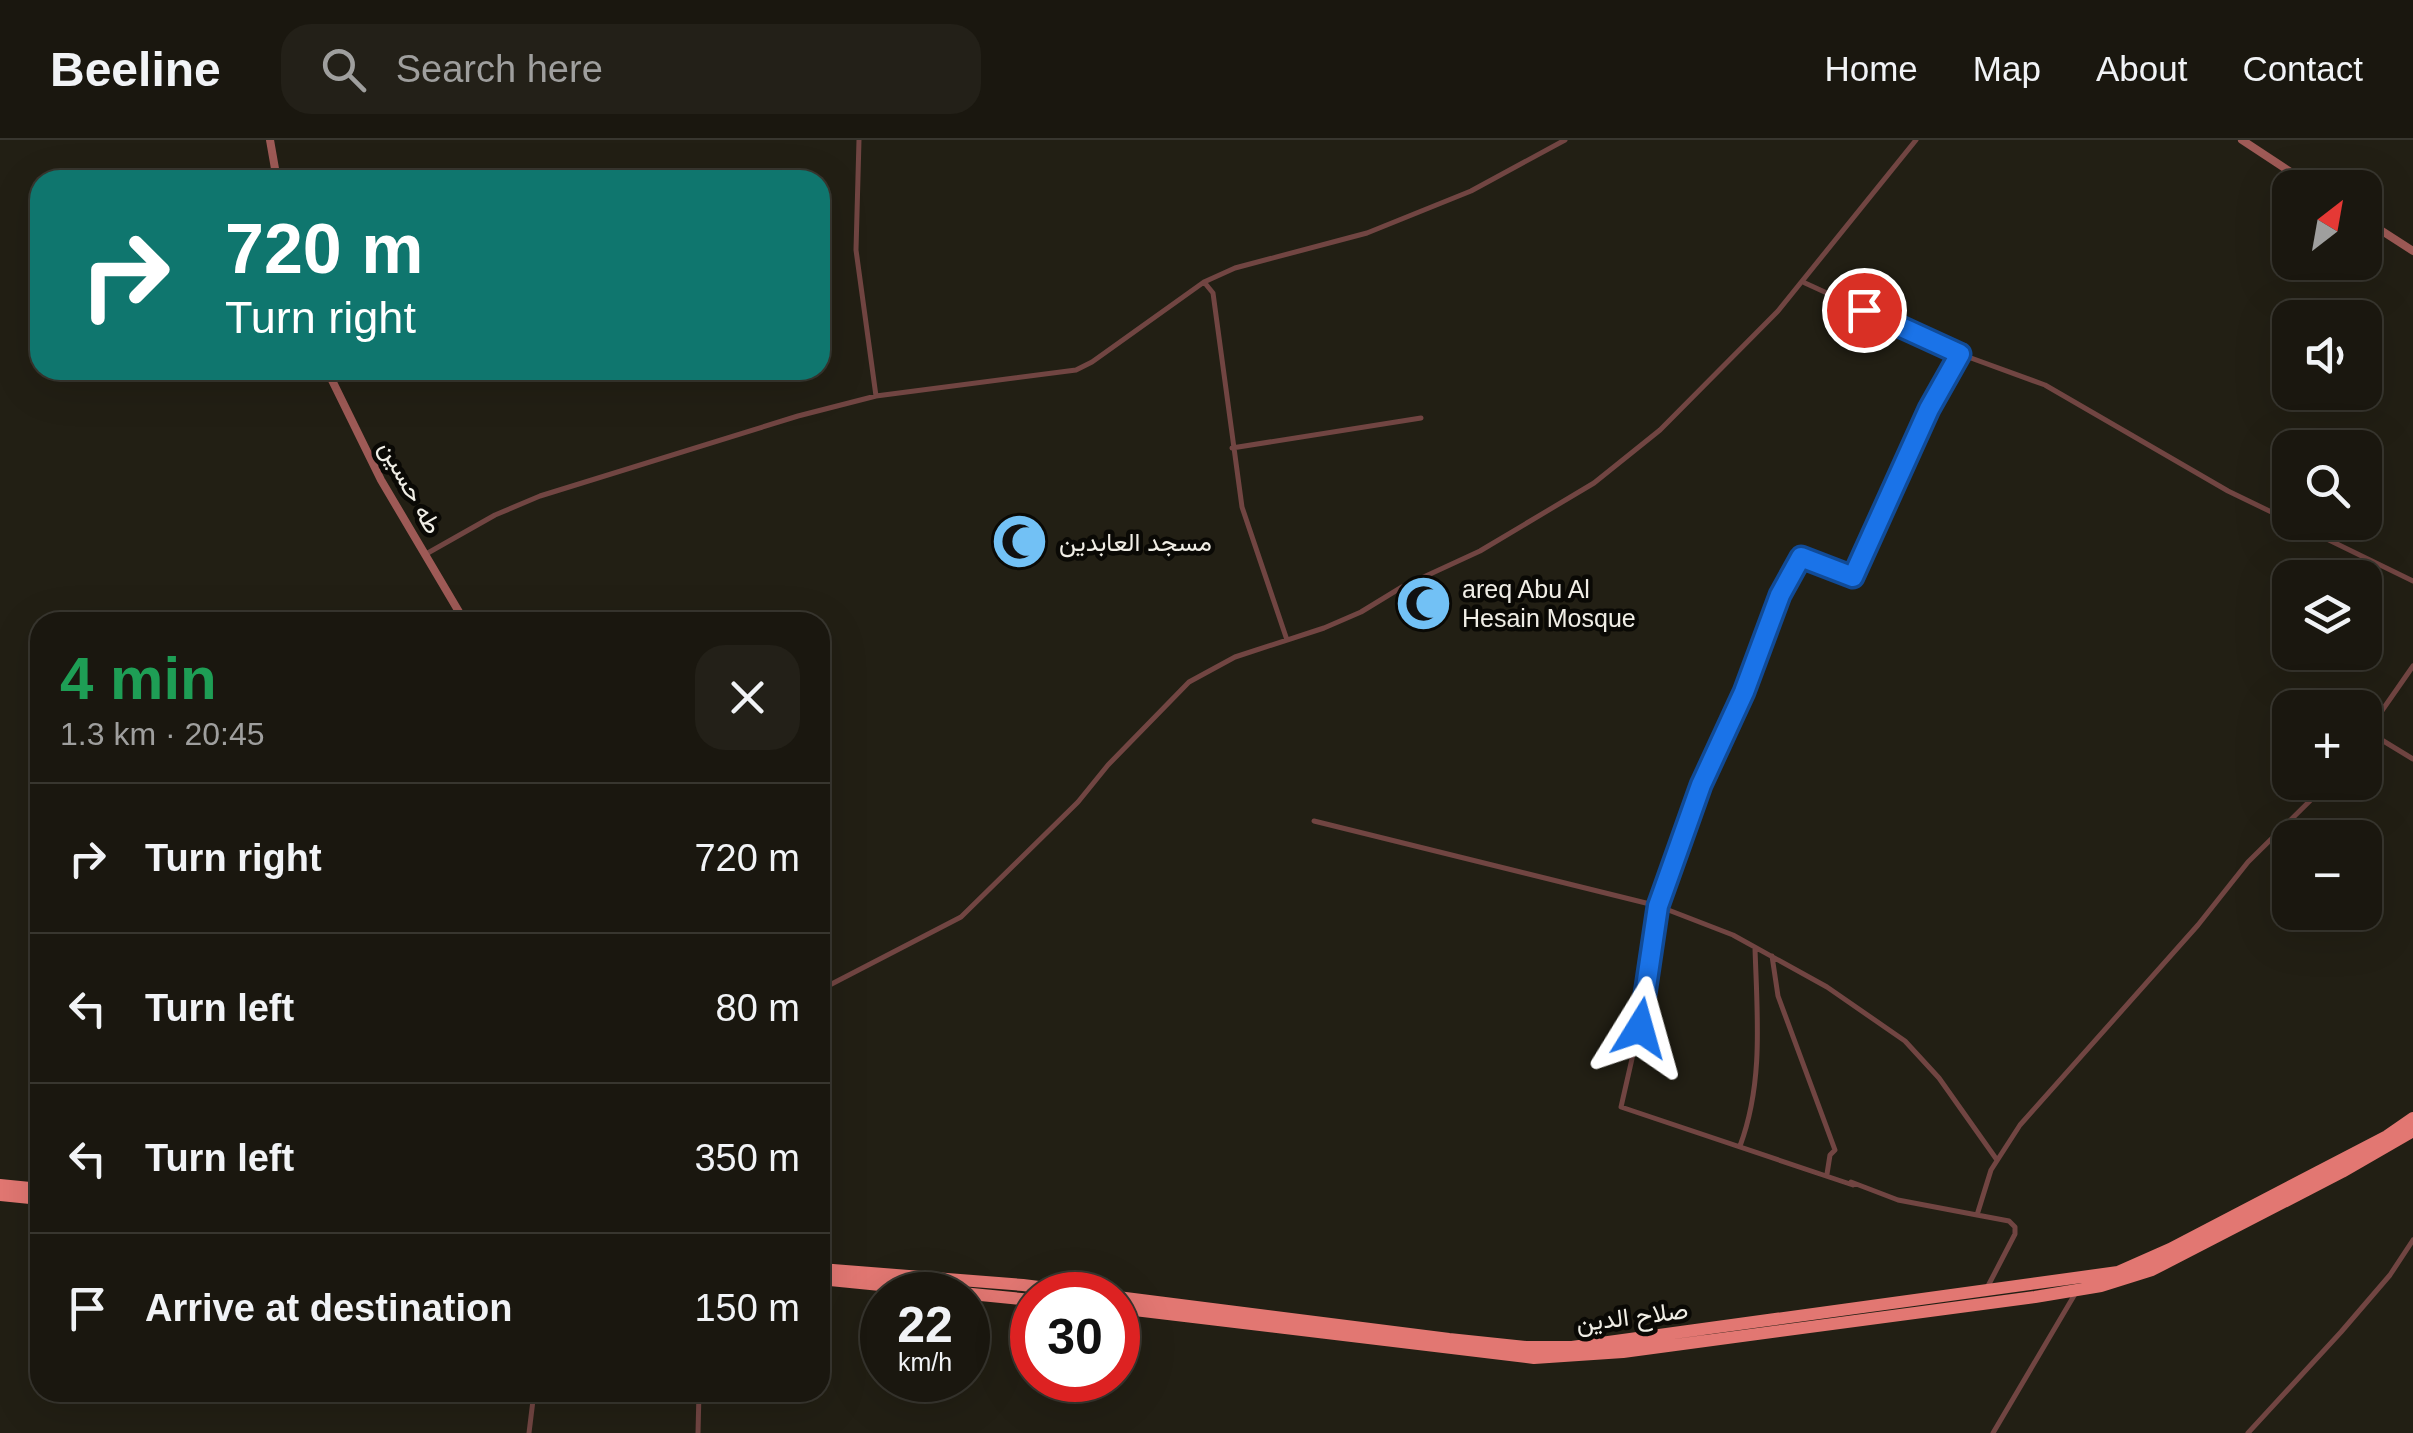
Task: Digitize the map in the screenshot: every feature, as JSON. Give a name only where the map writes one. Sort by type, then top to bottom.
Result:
[{"type":"highway","name":"صلاح الدين","points":[[1140,1311],[1534,1358],[1595,1355],[2118,1272],[2387,1136],[2413,1118]]},
{"type":"highway","name":"صلاح الدين","points":[[830,1277],[1126,1296],[1526,1347],[1597,1344],[2075,1291],[2120,1281],[2152,1270],[2413,1131]]},
{"type":"highway","points":[[0,1185],[30,1188]]},
{"type":"highway","points":[[0,1195],[30,1198]]},
{"type":"highway","name":"صلاح الدين","points":[[830,1273],[1010,1297]]},
{"type":"street","points":[[270,140],[275,170]]},
{"type":"street","points":[[859,140],[856,250],[876,396]]},
{"type":"street","points":[[426,554],[495,515],[576,483],[876,396],[1076,370],[1204,282],[1234,268],[1367,233],[1471,192],[1565,140]]},
{"type":"street","points":[[830,985],[961,918],[1078,802],[1108,765],[1189,682],[1236,657],[1360,612],[1402,587],[1480,551],[1594,483],[1660,430],[1803,282],[1916,140]]},
{"type":"street","points":[[2242,140],[2288,170]]},
{"type":"street","points":[[2382,231],[2413,251]]},
{"type":"street","points":[[1204,282],[1213,293],[1242,507],[1287,640]]},
{"type":"street","points":[[1803,282],[1960,354],[2045,385],[2272,513]]},
{"type":"street","points":[[1960,354],[1929,409],[1853,577],[1801,557],[1780,595],[1744,692],[1701,785],[1658,906],[1640,1028],[1621,1108],[1898,1200],[2009,1222],[2015,1227],[2015,1234],[1987,1288]]},
{"type":"street","name":"طه حسين","points":[[332,380],[381,480],[459,612]]},
{"type":"street","points":[[1232,448],[1421,418]]},
{"type":"street","points":[[2328,540],[2413,581]]},
{"type":"street","points":[[2382,710],[2413,666]]},
{"type":"street","points":[[2382,742],[2413,759]]},
{"type":"street","points":[[1977,1215],[1996,1160],[2020,1125],[2198,925],[2224,888],[2309,800]]},
{"type":"street","points":[[1314,820],[1658,906],[1733,935],[1826,987],[1905,1040],[1939,1078],[1996,1160]]},
{"type":"street","points":[[1740,1146],[1757,1068],[1755,948]]},
{"type":"street","points":[[1772,956],[1778,996],[1835,1150],[1830,1155],[1828,1174]]},
{"type":"street","points":[[2248,1433],[2342,1332],[2390,1275],[2413,1240]]},
{"type":"street","points":[[1993,1433],[2075,1291]]},
{"type":"street","points":[[529,1433],[533,1402]]},
{"type":"street","points":[[698,1402],[698,1433]]},
{"type":"place","name":"مسجد العابدين","points":[[1020,542]]},
{"type":"place","name":"areq Abu Al Hesain Mosque","points":[[1423,603]]},
{"type":"route","points":[[1640,1028],[1658,906],[1701,785],[1744,692],[1780,595],[1801,557],[1853,577],[1929,409],[1960,354],[1864,310]]}]
